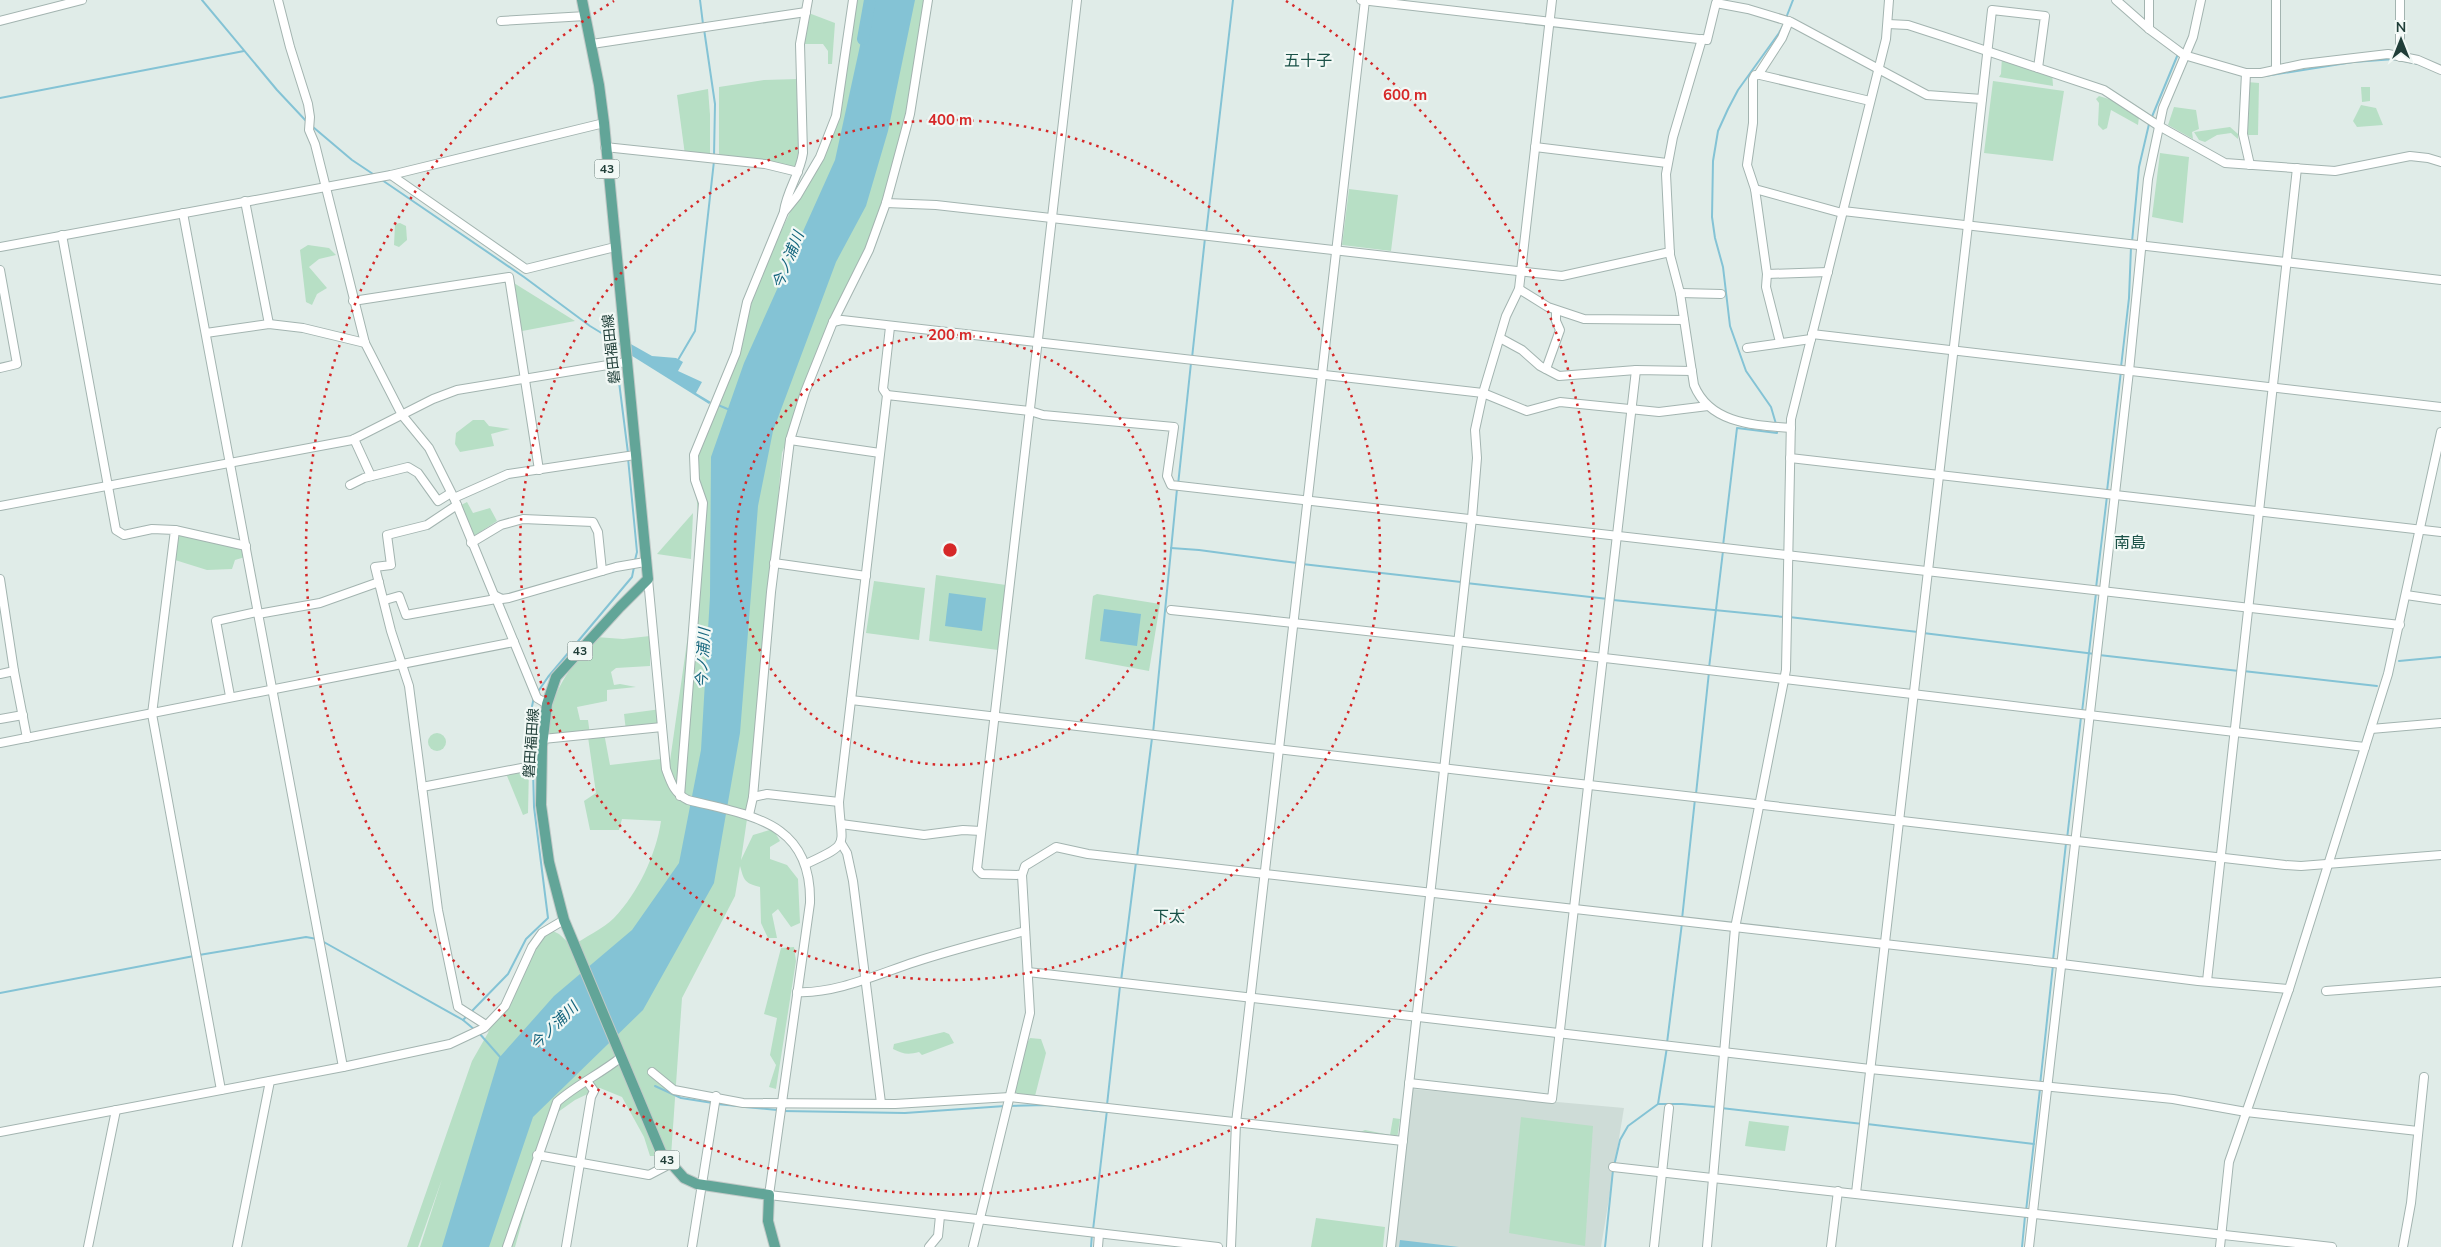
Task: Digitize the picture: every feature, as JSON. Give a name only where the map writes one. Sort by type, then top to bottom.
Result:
[{"type":"main road","name":"磐田福田線","points":[[582,0],[592,44],[604,123],[623,339],[648,579],[556,677],[546,704],[542,764],[542,825],[549,862],[564,920],[583,962],[620,1058],[661,1152],[684,1178],[703,1185],[769,1195]]},
{"type":"main road","points":[[769,1195],[768,1221],[774,1247]]},
{"type":"street","points":[[0,21],[82,0]]},
{"type":"street","points":[[278,0],[308,104],[309,130],[315,144],[353,301],[365,342],[402,415],[429,448],[454,499],[538,698],[546,704]]},
{"type":"street","points":[[784,212],[786,198],[798,172],[803,153],[800,44],[808,0]]},
{"type":"street","points":[[684,798],[703,503],[696,480],[694,455],[736,353],[747,302],[784,212],[811,173],[831,133],[836,116],[853,0]]},
{"type":"street","points":[[749,815],[753,797],[774,563],[790,440],[805,392],[832,322],[869,250],[886,203],[910,114],[928,0]]},
{"type":"street","points":[[1022,875],[982,874],[977,869],[1077,0]]},
{"type":"street","points":[[1361,0],[1707,40],[1717,1],[1788,21],[1830,41],[1927,95],[1982,99]]},
{"type":"street","points":[[1231,1247],[1236,1123],[1292,622],[1308,500],[1365,0]]},
{"type":"street","points":[[1391,1247],[1472,518],[1477,458],[1475,430],[1483,393],[1506,316],[1519,289],[1552,0]]},
{"type":"street","points":[[1707,1247],[1735,928],[1788,654],[1791,428],[1878,69],[1888,24],[1889,0]]},
{"type":"street","points":[[2116,0],[2184,57],[2246,75],[2356,56],[2388,54],[2418,60],[2441,70]]},
{"type":"street","points":[[2149,0],[2149,29]]},
{"type":"street","points":[[2029,1247],[2097,654],[2148,179],[2159,126],[2170,87],[2197,25],[2202,0]]},
{"type":"street","points":[[2276,0],[2276,69]]},
{"type":"street","points":[[2400,0],[2400,57]]},
{"type":"street","points":[[1856,1193],[1992,10],[2045,16],[2038,68]]},
{"type":"street","points":[[592,44],[806,12]]},
{"type":"street","points":[[501,21],[586,16]]},
{"type":"street","points":[[1780,342],[1766,287],[1767,274],[1755,190],[1747,157],[1754,123],[1753,79],[1758,75],[1782,38],[1788,21]]},
{"type":"street","points":[[1888,24],[1908,25],[2104,90],[2159,126],[2216,159],[2250,166],[2335,171],[2410,156],[2441,162]]},
{"type":"street","points":[[1702,39],[1667,163],[1666,174],[1670,252],[1680,294],[1692,371],[1698,395],[1708,406],[1729,419],[1744,424],[1791,428]]},
{"type":"street","points":[[1758,75],[1870,101]]},
{"type":"street","points":[[2246,75],[2243,134],[2250,166]]},
{"type":"street","points":[[0,247],[391,175],[604,123]]},
{"type":"street","points":[[605,147],[765,164],[798,172]]},
{"type":"street","points":[[1535,148],[1667,163]]},
{"type":"street","points":[[2207,981],[2219,857],[2297,168]]},
{"type":"street","points":[[391,175],[526,269],[615,247]]},
{"type":"street","points":[[1755,190],[1843,212],[2141,244],[2441,280]]},
{"type":"street","points":[[245,201],[269,324]]},
{"type":"street","points":[[886,203],[936,205],[1562,276],[1670,252]]},
{"type":"street","points":[[183,213],[343,1067]]},
{"type":"street","points":[[62,235],[116,530],[124,535],[152,529],[175,530],[246,546]]},
{"type":"street","points":[[0,270],[17,364],[0,368]]},
{"type":"street","points":[[1767,274],[1828,272]]},
{"type":"street","points":[[353,301],[509,277],[539,470]]},
{"type":"street","points":[[1519,289],[1556,310],[1584,319],[1684,320]]},
{"type":"street","points":[[1680,294],[1721,294]]},
{"type":"street","points":[[1546,369],[1560,330],[1556,321],[1556,310]]},
{"type":"street","points":[[832,322],[842,320],[1038,344],[1483,393],[1527,411],[1560,402],[1659,412],[1708,406]]},
{"type":"street","points":[[206,333],[269,324],[303,328],[365,342]]},
{"type":"street","points":[[881,1103],[852,881],[847,853],[842,843],[839,802],[887,396],[883,389],[890,327]]},
{"type":"street","points":[[1747,348],[1812,337],[2441,406]]},
{"type":"street","points":[[1500,338],[1522,350],[1546,369],[1559,376],[1636,370],[1692,371]]},
{"type":"street","points":[[0,506],[354,439],[433,399],[458,390],[626,362]]},
{"type":"street","points":[[1409,1083],[1552,1099],[1636,370]]},
{"type":"street","points":[[887,396],[1030,411],[1044,415],[1174,427],[1167,476],[1171,485],[1928,569],[2400,625]]},
{"type":"street","points":[[2220,1247],[2229,1162],[2289,989],[2388,674],[2441,432]]},
{"type":"street","points":[[354,439],[371,476]]},
{"type":"street","points":[[790,440],[880,453]]},
{"type":"street","points":[[486,1025],[458,1007],[438,910],[409,686],[391,631],[376,567],[391,564],[386,535],[428,525],[454,499],[497,478],[635,454]]},
{"type":"street","points":[[1790,458],[2441,532]]},
{"type":"street","points":[[350,485],[371,476],[408,467],[418,473],[438,500],[454,499]]},
{"type":"street","points":[[471,543],[501,525],[522,519],[593,522],[598,532],[602,571]]},
{"type":"street","points":[[175,530],[152,714],[221,1090]]},
{"type":"street","points":[[385,600],[400,596],[406,615],[495,597],[509,598],[602,571],[646,562]]},
{"type":"street","points":[[774,563],[866,576]]},
{"type":"street","points":[[648,579],[666,769],[672,786],[684,798],[749,815],[773,825],[785,834],[806,864],[810,876],[810,903],[769,1195],[1218,1247]]},
{"type":"street","points":[[0,582],[4,628],[27,738]]},
{"type":"street","points":[[230,696],[216,621],[320,603],[379,582]]},
{"type":"street","points":[[2406,595],[2441,600]]},
{"type":"street","points":[[1171,610],[1458,640],[2089,716],[2365,747]]},
{"type":"street","points":[[0,743],[152,714],[230,696],[514,642]]},
{"type":"street","points":[[0,674],[14,671]]},
{"type":"street","points":[[852,700],[2285,865],[2328,864],[2441,855]]},
{"type":"street","points":[[0,719],[22,714]]},
{"type":"street","points":[[2370,730],[2441,723]]},
{"type":"street","points":[[543,740],[662,727]]},
{"type":"street","points":[[422,787],[542,764]]},
{"type":"street","points":[[753,797],[767,794],[839,802]]},
{"type":"street","points":[[841,824],[924,835],[962,830],[981,831]]},
{"type":"street","points":[[806,864],[836,850],[842,843]]},
{"type":"street","points":[[973,1247],[1030,1013],[1022,875],[1025,866],[1056,847],[1088,854],[2289,989]]},
{"type":"street","points":[[0,1132],[343,1067],[450,1044],[474,1034],[505,1006],[532,947],[542,933],[564,920]]},
{"type":"street","points":[[797,992],[832,988],[949,951],[1026,931]]},
{"type":"street","points":[[1028,972],[1870,1069],[2173,1099],[2246,1112],[2418,1131]]},
{"type":"street","points":[[2326,991],[2441,982]]},
{"type":"street","points":[[507,1247],[557,1102],[600,1074],[620,1058]]},
{"type":"street","points":[[652,1072],[674,1090],[743,1102],[881,1103],[1010,1097],[1403,1141]]},
{"type":"street","points":[[2403,1247],[2411,1203],[2424,1077]]},
{"type":"street","points":[[237,1247],[270,1081]]},
{"type":"street","points":[[566,1247],[591,1097],[594,1091],[587,1081]]},
{"type":"street","points":[[692,1247],[716,1096]]},
{"type":"street","points":[[1654,1247],[1669,1108]]},
{"type":"street","points":[[88,1247],[116,1110]]},
{"type":"street","points":[[538,1155],[649,1175],[670,1164]]},
{"type":"street","points":[[1613,1167],[2332,1247]]},
{"type":"street","points":[[1831,1247],[1838,1191]]},
{"type":"street","points":[[929,1247],[938,1236],[940,1216]]},
{"type":"street","points":[[1098,1247],[1099,1234]]},
{"type":"shaded area","points":[[1412,1089],[1624,1108],[1601,1247],[1391,1247]]},
{"type":"green space","points":[[855,0],[932,0],[918,65],[885,194],[864,261],[829,330],[782,453],[756,758],[741,860],[753,835],[773,829],[780,841],[770,847],[770,859],[787,865],[798,879],[800,923],[791,927],[778,909],[772,914],[777,938],[768,938],[761,923],[760,887],[746,880],[740,866],[735,896],[682,998],[671,1156],[650,1156],[644,1137],[622,1097],[600,1088],[575,1100],[551,1117],[515,1247],[420,1247],[442,1179],[418,1247],[407,1247],[472,1061],[488,1033],[492,1020],[549,929],[559,934],[572,946],[605,926],[631,897],[645,873],[655,847],[661,821],[622,819],[619,830],[590,830],[584,801],[596,793],[588,737],[604,733],[610,765],[661,759],[668,775],[700,551],[694,455],[729,372],[749,297],[835,120]]},
{"type":"green space","points":[[806,12],[835,23],[832,64],[828,64],[828,51],[823,44],[800,44]]},
{"type":"green space","points":[[2002,56],[2052,72],[2053,86],[1999,77],[2001,74]]},
{"type":"green space","points":[[798,79],[800,159],[794,168],[719,157],[719,87],[764,80]]},
{"type":"green space","points":[[1993,81],[2064,91],[2053,161],[1984,153]]},
{"type":"green space","points":[[2247,82],[2259,83],[2258,135],[2246,135]]},
{"type":"green space","points":[[2361,87],[2370,87],[2370,101],[2362,102]]},
{"type":"green space","points":[[708,89],[710,155],[685,155],[677,95]]},
{"type":"green space","points":[[2099,96],[2115,101],[2139,117],[2138,125],[2111,110],[2107,128],[2103,130],[2098,125],[2099,103],[2096,99]]},
{"type":"green space","points":[[2361,105],[2376,108],[2383,125],[2357,127],[2353,121]]},
{"type":"green space","points":[[2174,107],[2196,110],[2199,129],[2192,132],[2193,139],[2168,125]]},
{"type":"green space","points":[[2230,127],[2238,134],[2238,139],[2231,133],[2217,135],[2205,142],[2199,140],[2194,132]]},
{"type":"green space","points":[[2160,153],[2189,157],[2183,223],[2152,217]]},
{"type":"green space","points":[[1349,189],[1398,195],[1391,251],[1342,245]]},
{"type":"green space","points":[[400,223],[406,226],[407,240],[399,247],[394,245],[395,224]]},
{"type":"green space","points":[[308,245],[329,248],[336,255],[319,259],[309,267],[327,288],[317,294],[312,305],[306,302],[300,250]]},
{"type":"green space","points":[[509,280],[575,321],[517,332]]},
{"type":"green space","points":[[473,420],[484,420],[489,426],[510,429],[491,434],[494,446],[460,452],[455,444],[456,433]]},
{"type":"green space","points":[[467,502],[473,513],[490,508],[497,521],[474,536],[461,505]]},
{"type":"green space","points":[[693,513],[691,559],[657,554]]},
{"type":"green space","points":[[175,530],[243,545],[245,557],[235,560],[232,569],[207,570],[175,560]]},
{"type":"green space","points":[[936,575],[1006,585],[998,650],[929,641]]},
{"type":"green space","points":[[874,581],[925,588],[919,640],[866,633]]},
{"type":"green space","points":[[1097,594],[1160,604],[1149,671],[1085,659],[1093,596]]},
{"type":"green space","points":[[650,636],[650,666],[616,668],[611,672],[614,685],[620,684],[636,687],[607,690],[607,701],[577,707],[580,720],[588,720],[590,735],[549,736],[552,707],[556,694],[569,671],[596,637],[623,639]]},
{"type":"green space","points":[[661,709],[661,727],[626,731],[624,714]]},
{"type":"green space","points":[[433,733],[441,733],[446,738],[444,749],[433,751],[428,746],[428,738]]},
{"type":"green space","points":[[529,767],[528,813],[523,815],[505,771]]},
{"type":"green space","points":[[794,947],[796,961],[776,1089],[769,1087],[776,1065],[770,1055],[777,1018],[764,1014],[781,948]]},
{"type":"green space","points":[[944,1032],[949,1034],[954,1043],[922,1055],[919,1052],[906,1054],[893,1049],[894,1044]]},
{"type":"green space","points":[[1030,1038],[1041,1039],[1046,1053],[1035,1096],[1015,1093],[1018,1064]]},
{"type":"green space","points":[[1521,1117],[1593,1126],[1585,1246],[1509,1233]]},
{"type":"green space","points":[[1393,1118],[1400,1119],[1397,1139],[1364,1135],[1360,1132],[1365,1130],[1390,1135]]},
{"type":"green space","points":[[1749,1121],[1789,1126],[1785,1151],[1745,1146]]},
{"type":"green space","points":[[1316,1218],[1385,1227],[1383,1247],[1311,1247]]},
{"type":"water","points":[[870,0],[915,0],[888,131],[866,206],[836,262],[773,431],[758,506],[740,733],[714,883],[643,1010],[533,1117],[489,1247],[442,1247],[499,1058],[554,996],[632,930],[679,863],[701,750],[710,596],[711,457],[744,363],[835,160]]},
{"type":"water","points":[[629,343],[652,356],[676,358],[683,362],[678,371],[702,382],[696,393],[711,402],[709,404],[629,354]]},
{"type":"water","points":[[949,593],[986,598],[982,631],[945,626]]},
{"type":"water","points":[[1104,609],[1141,614],[1137,646],[1100,641]]},
{"type":"water","points":[[1400,1240],[1459,1247],[1399,1247]]},
{"type":"waterway","points":[[202,0],[277,90],[307,122]]},
{"type":"waterway","points":[[700,0],[703,24]]},
{"type":"waterway","name":"今ノ浦川","points":[[863,39],[870,0]]},
{"type":"waterway","points":[[1206,234],[1233,0]]},
{"type":"waterway","points":[[1786,18],[1793,0]]},
{"type":"waterway","points":[[1776,424],[1771,407],[1746,371],[1730,326],[1723,267],[1715,238],[1712,217],[1713,161],[1718,131],[1728,109],[1738,90],[1785,22]]},
{"type":"waterway","points":[[704,29],[715,104],[714,156]]},
{"type":"waterway","points":[[0,98],[244,51]]},
{"type":"waterway","points":[[2151,119],[2178,54]]},
{"type":"waterway","points":[[2265,76],[2353,62],[2395,59],[2418,64]]},
{"type":"waterway","points":[[2132,242],[2139,167],[2149,124]]},
{"type":"waterway","points":[[313,127],[352,160],[376,176]]},
{"type":"waterway","points":[[678,360],[695,331],[714,161]]},
{"type":"waterway","points":[[382,180],[524,277],[590,326],[621,345]]},
{"type":"waterway","points":[[1192,358],[1205,238]]},
{"type":"waterway","points":[[2121,367],[2129,298],[2131,247]]},
{"type":"waterway","points":[[615,341],[617,361]]},
{"type":"waterway","points":[[1178,485],[1191,363]]},
{"type":"waterway","points":[[617,366],[628,453]]},
{"type":"waterway","points":[[2107,491],[2121,371]]},
{"type":"waterway","points":[[718,405],[730,410]]},
{"type":"waterway","points":[[1723,546],[1737,428],[1777,433],[1777,429]]},
{"type":"waterway","points":[[628,458],[637,552],[635,560]]},
{"type":"waterway","points":[[1153,733],[1177,489]]},
{"type":"waterway","points":[[2096,588],[2107,496]]},
{"type":"waterway","points":[[1171,548],[1297,563]]},
{"type":"waterway","points":[[1709,668],[1723,551]]},
{"type":"waterway","points":[[1302,564],[1461,582]]},
{"type":"waterway","points":[[537,693],[548,677],[632,577],[634,567]]},
{"type":"waterway","points":[[1466,583],[1608,599]]},
{"type":"waterway","points":[[2082,712],[2096,593]]},
{"type":"waterway","points":[[1613,600],[1784,617]]},
{"type":"waterway","points":[[1789,617],[1918,632]]},
{"type":"waterway","points":[[1923,633],[2095,654]]},
{"type":"waterway","points":[[2099,655],[2239,671]]},
{"type":"waterway","points":[[2399,661],[2441,657]]},
{"type":"waterway","points":[[2243,671],[2377,686]]},
{"type":"waterway","points":[[1696,794],[1709,672]]},
{"type":"waterway","points":[[532,764],[531,711],[534,697]]},
{"type":"waterway","points":[[2067,839],[2081,717]]},
{"type":"waterway","points":[[1137,857],[1152,738]]},
{"type":"waterway","points":[[470,1013],[508,974],[526,939],[548,918],[534,807],[533,769]]},
{"type":"waterway","points":[[1682,919],[1695,799]]},
{"type":"waterway","points":[[2053,960],[2066,843]]},
{"type":"waterway","points":[[1121,981],[1136,862]]},
{"type":"waterway","points":[[1667,1043],[1682,923]]},
{"type":"waterway","points":[[199,955],[306,937],[317,939]]},
{"type":"waterway","points":[[322,941],[463,1020],[475,1030]]},
{"type":"waterway","points":[[0,993],[194,956]]},
{"type":"waterway","points":[[2040,1085],[2053,965]]},
{"type":"waterway","points":[[1107,1105],[1120,986]]},
{"type":"waterway","points":[[463,1020],[467,1016]]},
{"type":"waterway","points":[[479,1033],[501,1058]]},
{"type":"waterway","points":[[1658,1104],[1667,1047]]},
{"type":"waterway","points":[[655,1086],[681,1098],[713,1103]]},
{"type":"waterway","points":[[2026,1211],[2040,1089]]},
{"type":"waterway","points":[[717,1104],[738,1106]]},
{"type":"waterway","points":[[1614,1166],[1620,1140],[1628,1126],[1658,1104],[1716,1107]]},
{"type":"waterway","points":[[1009,1106],[1046,1105],[1107,1112]]},
{"type":"waterway","points":[[782,1111],[905,1113],[1005,1106]]},
{"type":"waterway","points":[[745,1107],[777,1110]]},
{"type":"waterway","points":[[1721,1108],[1863,1124]]},
{"type":"waterway","points":[[1093,1230],[1107,1110]]},
{"type":"waterway","points":[[1867,1124],[2034,1144]]},
{"type":"waterway","points":[[1605,1247],[1613,1170]]},
{"type":"waterway","points":[[2022,1247],[2025,1216]]},
{"type":"waterway","points":[[1091,1247],[1092,1234]]},
{"type":"district","name":"五十子","points":[[1308,60]]},
{"type":"district","name":"南島","points":[[2130,542]]},
{"type":"district","name":"下太","points":[[1169,916]]}]
